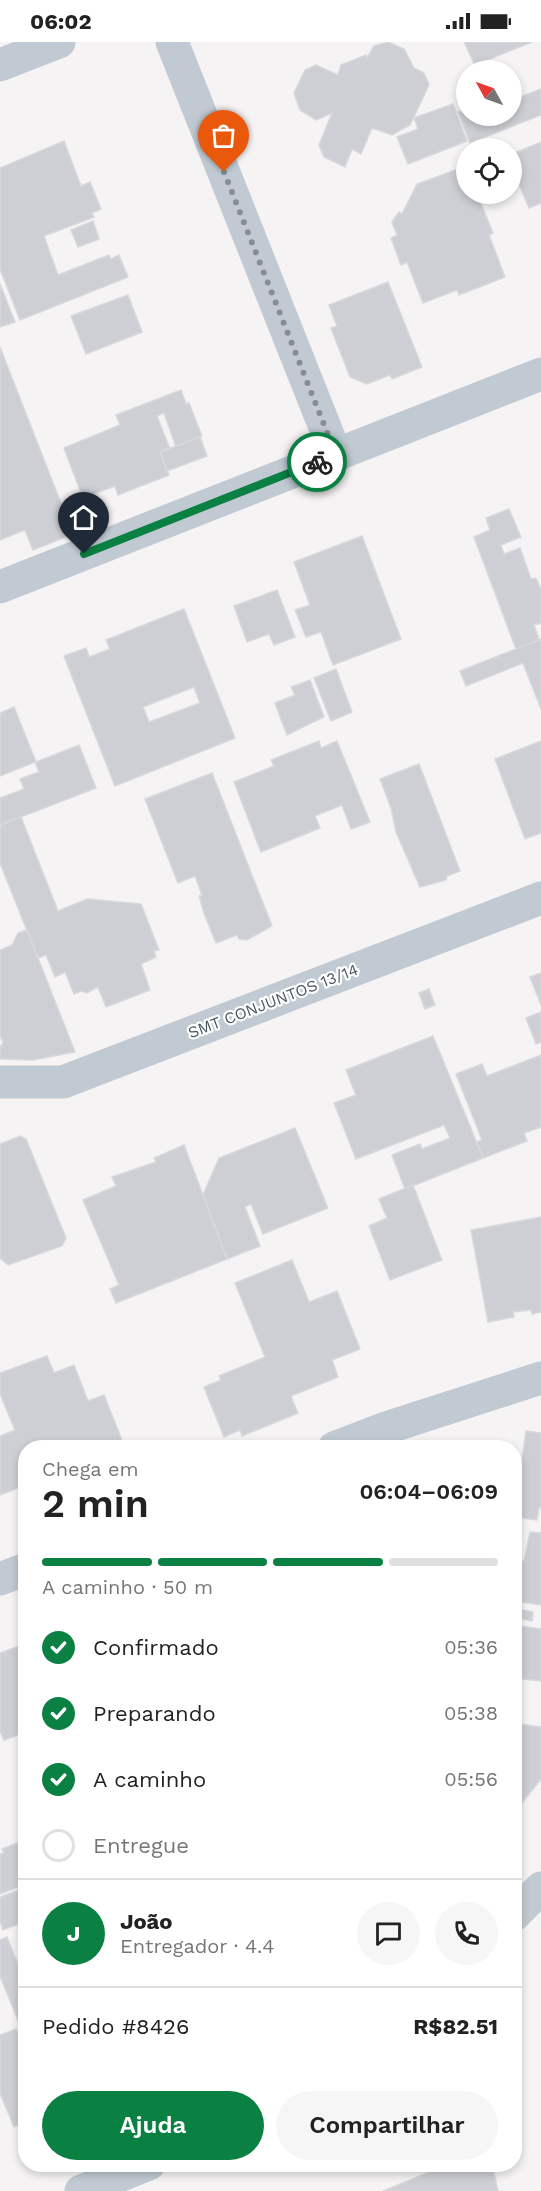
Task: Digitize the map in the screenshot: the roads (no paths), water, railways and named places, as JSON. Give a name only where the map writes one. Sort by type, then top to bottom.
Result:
[{"type":"street","points":[[0,65],[59,42]]},
{"type":"street","points":[[172,42],[336,455]]},
{"type":"street","points":[[0,587],[541,374]]},
{"type":"street","name":"SMT CONJUNTOS 13/14","points":[[0,1082],[63,1082],[541,898]]},
{"type":"street","points":[[355,1440],[541,1378]]},
{"type":"street","points":[[0,1579],[18,1572]]},
{"type":"street","points":[[522,1907],[541,1888]]},
{"type":"street","points":[[81,2191],[129,2172]]}]
